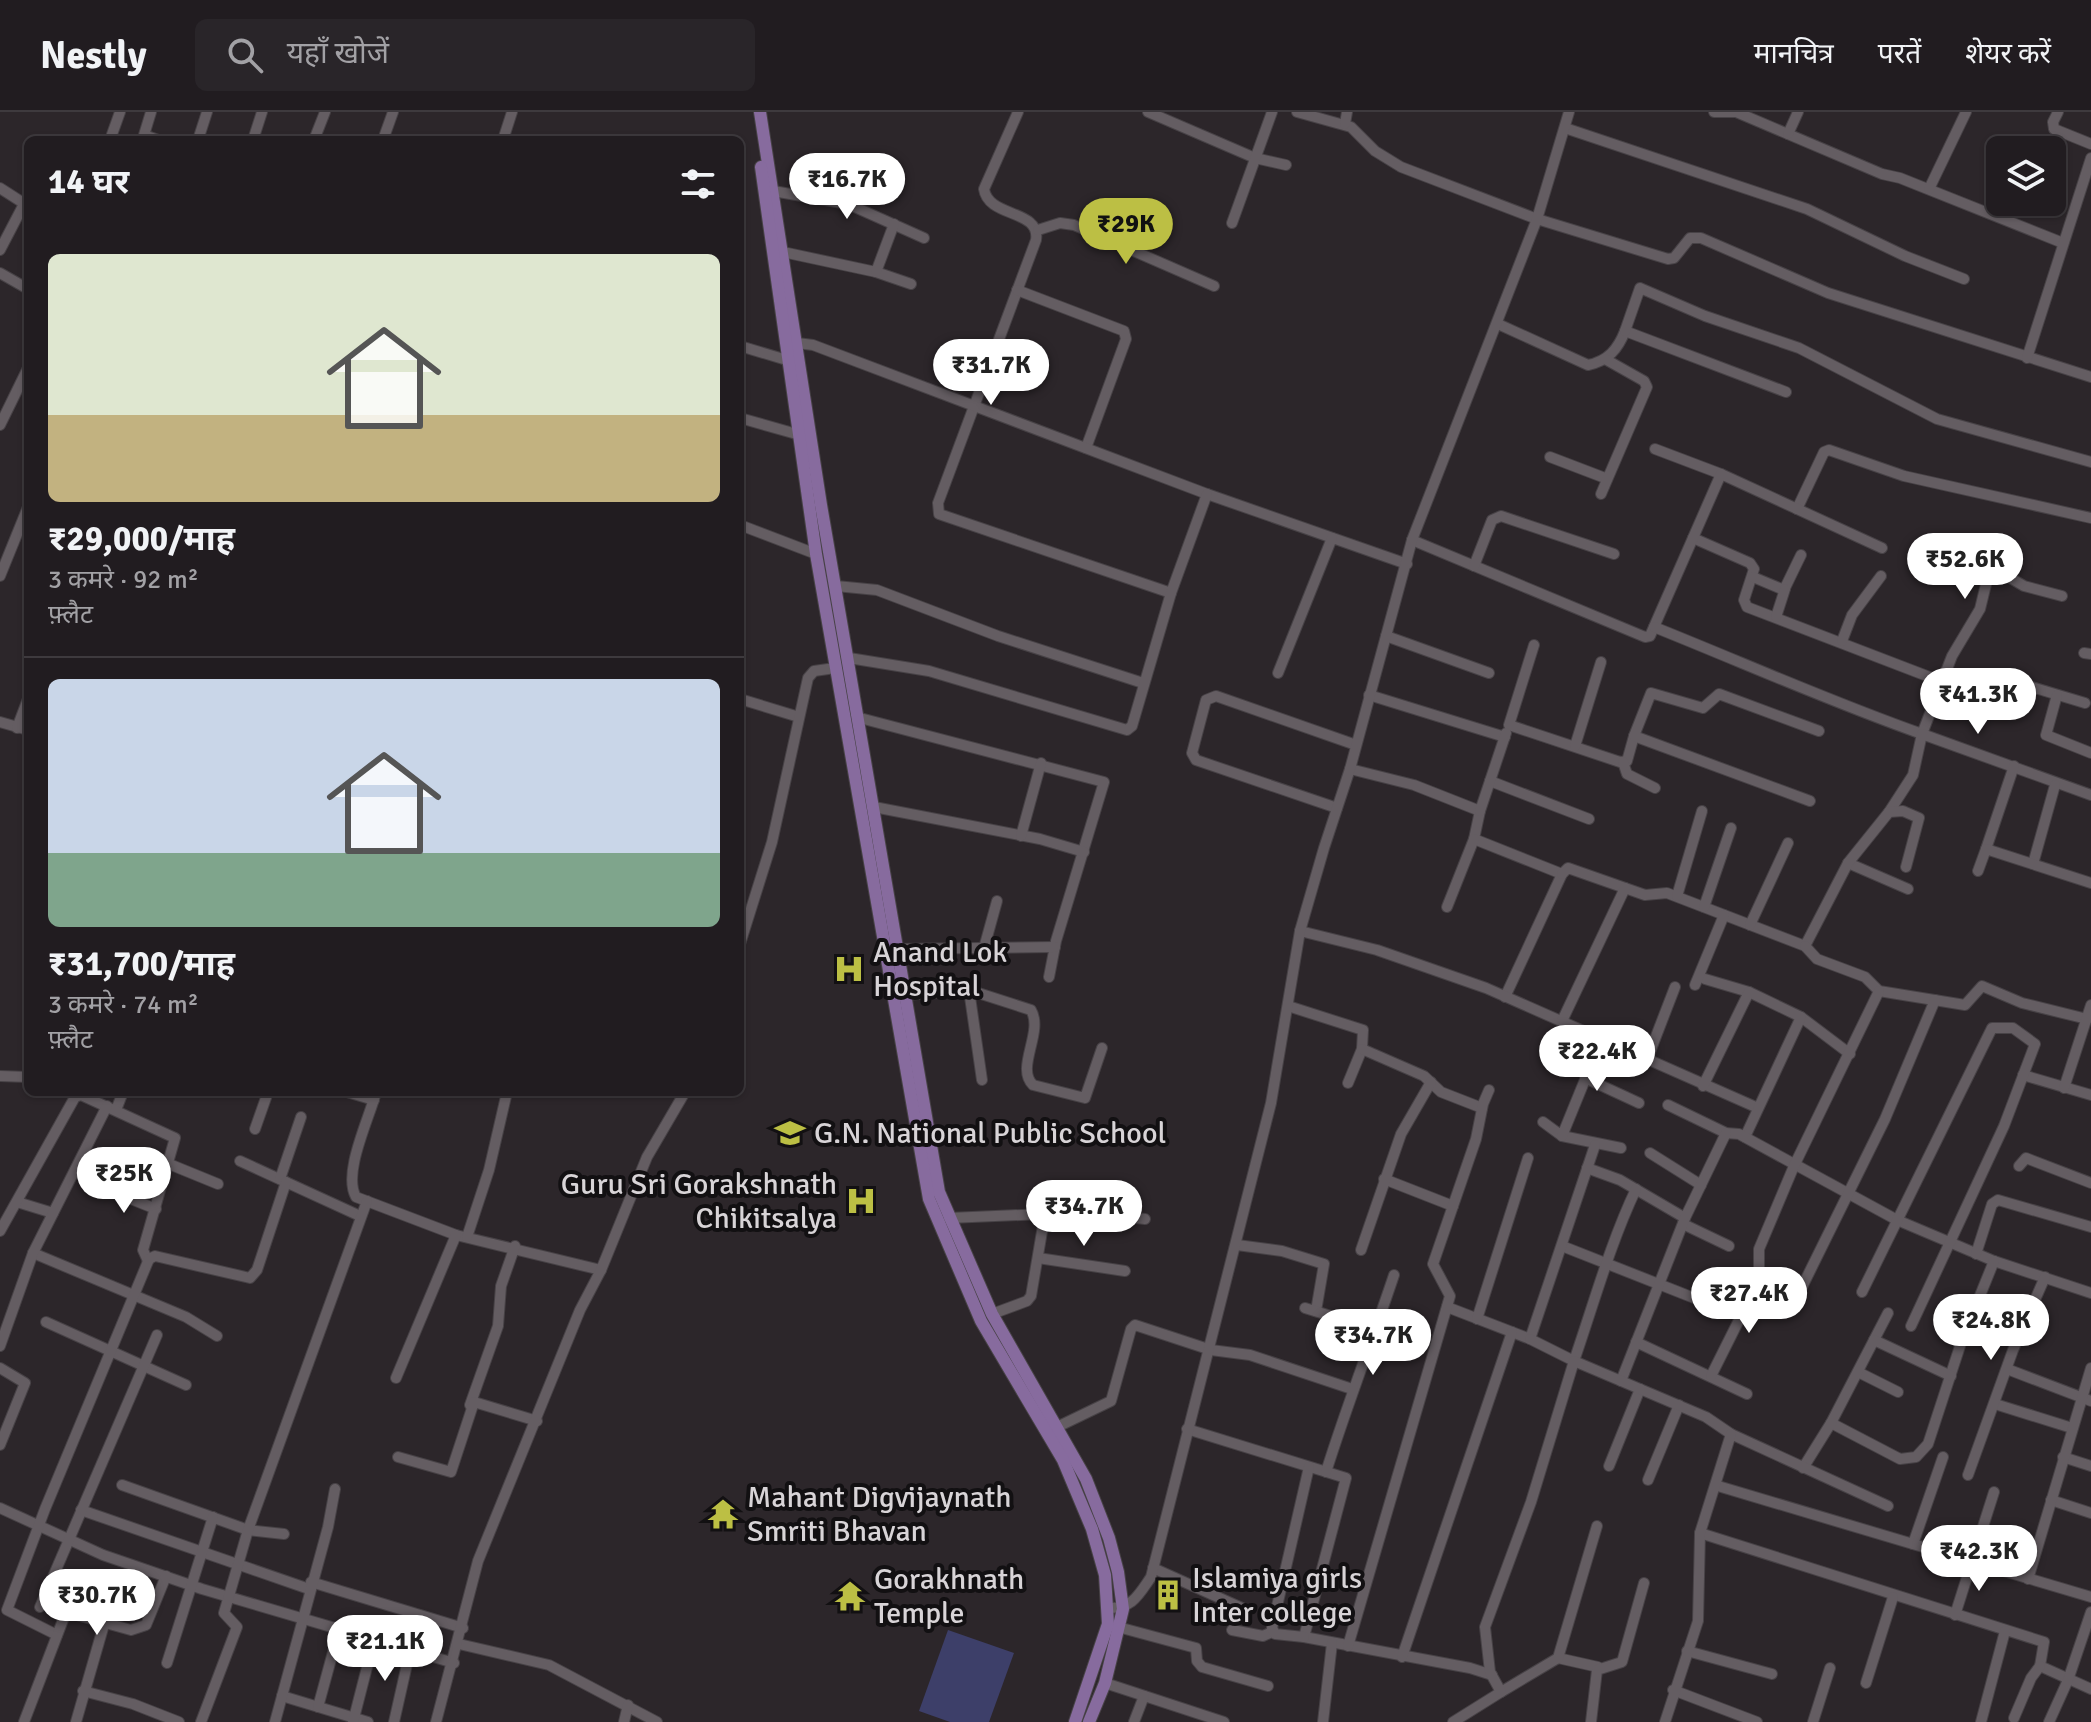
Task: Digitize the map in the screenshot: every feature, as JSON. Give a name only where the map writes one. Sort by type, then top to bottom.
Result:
[{"type":"main road","points":[[753,112],[860,718],[939,1192],[992,1314],[1086,1479],[1118,1572],[1123,1609],[1105,1683],[1089,1722]]},
{"type":"main road","points":[[760,112],[783,252],[793,342],[790,361],[816,554],[931,1206],[981,1321],[1063,1460],[1092,1529],[1105,1575],[1108,1624],[1075,1722]]},
{"type":"street","points":[[111,136],[120,112]]},
{"type":"street","points":[[147,136],[144,135],[151,112]]},
{"type":"street","points":[[199,136],[207,112]]},
{"type":"street","points":[[254,136],[262,112]]},
{"type":"street","points":[[316,136],[325,112]]},
{"type":"street","points":[[384,136],[393,112]]},
{"type":"street","points":[[504,136],[512,112]]},
{"type":"street","points":[[1018,112],[985,180],[985,196],[993,204],[1034,223],[1038,230],[938,503],[942,518],[1171,593]]},
{"type":"street","points":[[1148,112],[1255,158],[1286,165]]},
{"type":"street","points":[[1232,223],[1272,112]]},
{"type":"street","points":[[1297,112],[1345,124],[1375,151],[1401,167],[1537,219],[1668,259],[1674,258],[1690,238],[1701,238],[1828,293],[2091,377]]},
{"type":"street","points":[[1345,124],[1347,112]]},
{"type":"street","points":[[1107,1608],[1123,1609],[1133,1603],[1153,1568],[1187,1429],[1211,1350],[1271,1103],[1300,931],[1350,769],[1412,540],[1537,219],[1569,112]]},
{"type":"street","points":[[1714,112],[1736,112],[1882,174],[1929,189],[2063,243]]},
{"type":"street","points":[[1788,134],[1798,112]]},
{"type":"street","points":[[1929,189],[1966,112]]},
{"type":"street","points":[[2058,112],[2053,122],[2054,129],[2091,144]]},
{"type":"street","points":[[1565,128],[1807,209],[1905,256],[1964,279]]},
{"type":"street","points":[[2027,358],[2091,158]]},
{"type":"street","points":[[0,188],[24,204]]},
{"type":"street","points":[[773,191],[848,204],[924,238]]},
{"type":"street","points":[[0,250],[24,208]]},
{"type":"street","points":[[1038,230],[1060,223],[1074,225],[1214,286]]},
{"type":"street","points":[[876,272],[894,224]]},
{"type":"street","points":[[783,252],[876,272],[911,284]]},
{"type":"street","points":[[0,273],[24,287]]},
{"type":"street","points":[[1498,324],[1588,365],[1605,359],[1618,348],[1640,288],[1705,316],[1799,348],[1937,419],[2091,462]]},
{"type":"street","points":[[1017,290],[1124,331],[1126,339],[1086,448]]},
{"type":"street","points":[[1625,331],[1786,392]]},
{"type":"street","points":[[793,342],[1407,564]]},
{"type":"street","points":[[744,347],[790,361]]},
{"type":"street","points":[[1601,494],[1605,478],[1647,387],[1644,381],[1605,359]]},
{"type":"street","points":[[0,425],[24,376]]},
{"type":"street","points":[[744,419],[800,435]]},
{"type":"street","points":[[1655,449],[1721,474],[1882,548]]},
{"type":"street","points":[[1797,509],[1824,452],[1829,450],[1878,469],[2091,518]]},
{"type":"street","points":[[1550,457],[1605,478]]},
{"type":"street","points":[[1412,540],[1645,637],[1650,636],[1721,474]]},
{"type":"street","points":[[849,658],[929,671],[1123,730],[1132,726],[1171,593],[1207,494]]},
{"type":"street","points":[[1474,566],[1492,520],[1501,516],[1614,554]]},
{"type":"street","points":[[0,576],[24,517]]},
{"type":"street","points":[[744,527],[816,554]]},
{"type":"street","points":[[1278,673],[1332,538]]},
{"type":"street","points":[[1693,538],[1750,563],[1754,569],[1745,604],[1940,681]]},
{"type":"street","points":[[1776,617],[1801,555]]},
{"type":"street","points":[[1805,946],[1848,863],[1889,812],[1913,775],[1922,734],[1940,681],[1980,609],[1991,570],[2004,572],[2024,586],[2062,596]]},
{"type":"street","points":[[1842,641],[1852,615],[1881,576]]},
{"type":"street","points":[[1753,577],[1785,589]]},
{"type":"street","points":[[836,586],[877,590],[998,636],[1143,683]]},
{"type":"street","points":[[1654,627],[1806,687],[1830,701],[2014,766],[2055,785],[2091,795]]},
{"type":"street","points":[[1386,636],[1489,673]]},
{"type":"street","points":[[1447,907],[1474,839],[1480,811],[1534,645]]},
{"type":"street","points":[[1575,746],[1601,662]]},
{"type":"street","points":[[744,931],[772,842],[810,674],[835,668]]},
{"type":"street","points":[[2025,685],[2085,703]]},
{"type":"street","points":[[1623,762],[1627,761],[1651,693],[1703,708],[1719,694],[1819,731]]},
{"type":"street","points":[[1369,695],[1505,737]]},
{"type":"street","points":[[2057,695],[2046,735],[2091,753]]},
{"type":"street","points":[[1337,808],[1196,760],[1192,753],[1206,700],[1216,696],[1356,745]]},
{"type":"street","points":[[744,700],[799,717]]},
{"type":"street","points":[[860,718],[1104,782],[1049,977]]},
{"type":"street","points":[[0,722],[23,729]]},
{"type":"street","points":[[1509,725],[1623,762]]},
{"type":"street","points":[[1634,736],[1810,801]]},
{"type":"street","points":[[1623,762],[1627,774],[1655,788]]},
{"type":"street","points":[[1021,836],[1041,763]]},
{"type":"street","points":[[1978,871],[2014,766]]},
{"type":"street","points":[[1350,769],[1414,785],[1480,811]]},
{"type":"street","points":[[1490,781],[1589,819]]},
{"type":"street","points":[[2033,864],[2055,785]]},
{"type":"street","points":[[874,807],[1021,836],[1084,852]]},
{"type":"street","points":[[1677,896],[1702,811]]},
{"type":"street","points":[[1889,812],[1913,813],[1920,820],[1906,867]]},
{"type":"street","points":[[1704,907],[1731,828]]},
{"type":"street","points":[[1474,839],[1562,874]]},
{"type":"street","points":[[1750,925],[1788,843]]},
{"type":"street","points":[[1986,849],[2091,883]]},
{"type":"street","points":[[1848,863],[1908,889]]},
{"type":"street","points":[[1505,997],[1562,874],[1568,868],[1645,895],[1667,893],[1677,896],[1805,946],[1817,959],[1865,977],[1879,991],[1965,1005],[1982,986],[2022,1003],[2087,1019]]},
{"type":"street","points":[[1562,1021],[1625,888]]},
{"type":"street","points":[[984,948],[997,901]]},
{"type":"street","points":[[744,904],[752,906]]},
{"type":"street","points":[[1724,915],[1700,982],[1749,992],[1801,1017],[1850,1054]]},
{"type":"street","points":[[1300,931],[1377,950],[1505,997],[1675,1068],[1703,1086],[1758,1108]]},
{"type":"street","points":[[897,949],[1055,947]]},
{"type":"street","points":[[1648,1057],[1675,987]]},
{"type":"street","points":[[905,995],[969,990],[1031,1010],[1035,1025],[1027,1075],[1033,1085],[1085,1098],[1102,1048]]},
{"type":"street","points":[[969,990],[982,1080]]},
{"type":"street","points":[[1711,1376],[1759,1280],[1759,1249],[1794,1166],[1879,991]]},
{"type":"street","points":[[1703,1086],[1749,992]]},
{"type":"street","points":[[1801,1289],[1885,1119],[1935,1000]]},
{"type":"street","points":[[2064,1088],[2091,1005]]},
{"type":"street","points":[[1288,1006],[1359,1027],[1365,1033],[1348,1083]]},
{"type":"street","points":[[1745,1137],[1801,1017]]},
{"type":"street","points":[[1862,1292],[1992,1028],[2013,1028],[2035,1044],[1992,1152],[1911,1326]]},
{"type":"street","points":[[1562,1136],[1602,1038]]},
{"type":"street","points":[[1362,1049],[1431,1082],[1441,1092],[1482,1108]]},
{"type":"street","points":[[2023,1075],[2091,1095]]},
{"type":"street","points":[[0,1076],[24,1077]]},
{"type":"street","points":[[1585,1078],[1639,1103]]},
{"type":"street","points":[[1361,1250],[1401,1134],[1431,1082]]},
{"type":"street","points":[[1348,1646],[1447,1307],[1448,1289],[1433,1264],[1476,1139],[1489,1090]]},
{"type":"street","points":[[0,1231],[69,1096]]},
{"type":"street","points":[[83,1096],[173,1135],[176,1142],[143,1250],[148,1261]]},
{"type":"street","points":[[0,1346],[33,1253],[120,1096]]},
{"type":"street","points":[[255,1129],[267,1096]]},
{"type":"street","points":[[375,1096],[361,1132],[353,1194],[462,1236],[515,1246],[601,1270]]},
{"type":"street","points":[[396,1378],[489,1170],[506,1096]]},
{"type":"street","points":[[436,1722],[459,1644],[478,1561],[580,1310],[601,1270],[647,1157],[683,1096]]},
{"type":"street","points":[[1668,1105],[1726,1133],[1745,1137],[1897,1220],[1994,1261],[2091,1293]]},
{"type":"street","points":[[57,1635],[7,1610],[38,1526],[148,1261],[155,1256],[250,1278],[257,1270],[301,1117]]},
{"type":"street","points":[[1543,1122],[1562,1136],[1621,1148]]},
{"type":"street","points":[[1621,1381],[1684,1221],[1726,1133]]},
{"type":"street","points":[[1530,1339],[1595,1145]]},
{"type":"street","points":[[1650,1153],[1701,1185]]},
{"type":"street","points":[[1477,1319],[1528,1158]]},
{"type":"street","points":[[2019,1166],[2026,1158],[2091,1183]]},
{"type":"street","points":[[240,1161],[360,1216]]},
{"type":"street","points":[[169,1164],[218,1184]]},
{"type":"street","points":[[1587,1168],[1636,1189],[1729,1246]]},
{"type":"street","points":[[1384,1179],[1453,1206]]},
{"type":"street","points":[[106,1189],[156,1209]]},
{"type":"street","points":[[1501,1692],[1492,1675],[1485,1645],[1485,1627],[1531,1502],[1574,1361],[1608,1264],[1613,1237],[1636,1189]]},
{"type":"street","points":[[1976,1254],[1992,1204],[1998,1200],[2091,1227]]},
{"type":"street","points":[[201,1722],[237,1627],[235,1621],[224,1616],[248,1530],[367,1201]]},
{"type":"street","points":[[17,1202],[53,1213]]},
{"type":"street","points":[[992,1314],[1027,1301],[1034,1287],[1043,1214],[1050,1207],[1145,1219]]},
{"type":"street","points":[[949,1218],[1043,1214]]},
{"type":"street","points":[[1237,1245],[1282,1251],[1324,1264],[1311,1309],[1376,1330]]},
{"type":"street","points":[[398,1457],[451,1472],[498,1326],[501,1286],[515,1246]]},
{"type":"street","points":[[1562,1246],[1694,1298]]},
{"type":"street","points":[[33,1253],[186,1317],[217,1336]]},
{"type":"street","points":[[1038,1258],[1125,1271]]},
{"type":"street","points":[[1831,1423],[1900,1459],[1916,1457],[1928,1444],[1962,1340],[1994,1261]]},
{"type":"street","points":[[1326,1472],[1352,1389],[1394,1275]]},
{"type":"street","points":[[1968,1475],[2045,1277]]},
{"type":"street","points":[[1447,1307],[1530,1339],[1679,1405],[1731,1434],[1888,1506]]},
{"type":"street","points":[[1803,1468],[1831,1423],[1888,1313]]},
{"type":"street","points":[[46,1322],[186,1385]]},
{"type":"street","points":[[1055,1428],[1111,1401],[1131,1329],[1135,1325],[1211,1350],[1250,1355],[1352,1389]]},
{"type":"street","points":[[1402,1657],[1512,1332]]},
{"type":"street","points":[[40,1607],[157,1335]]},
{"type":"street","points":[[1874,1340],[1951,1376]]},
{"type":"street","points":[[1636,1342],[1747,1394]]},
{"type":"street","points":[[0,1368],[25,1383],[0,1445]]},
{"type":"street","points":[[2028,1579],[2072,1428],[2086,1399],[2091,1368]]},
{"type":"street","points":[[2007,1369],[2086,1399]]},
{"type":"street","points":[[1858,1372],[1898,1392]]},
{"type":"street","points":[[1609,1466],[1640,1389]]},
{"type":"street","points":[[470,1406],[477,1402],[537,1421]]},
{"type":"street","points":[[1995,1404],[2072,1428]]},
{"type":"street","points":[[1648,1480],[1679,1405]]},
{"type":"street","points":[[1187,1429],[1343,1477],[1346,1483],[1304,1637]]},
{"type":"street","points":[[1665,1722],[1698,1621],[1700,1533],[1718,1486],[1731,1434]]},
{"type":"street","points":[[1913,1544],[1943,1457]]},
{"type":"street","points":[[2063,1457],[2091,1466]]},
{"type":"street","points":[[1272,1632],[1309,1467]]},
{"type":"street","points":[[122,1485],[248,1530],[284,1534]]},
{"type":"street","points":[[1718,1486],[2091,1597]]},
{"type":"street","points":[[275,1722],[328,1527],[335,1489]]},
{"type":"street","points":[[1955,1615],[1994,1492]]},
{"type":"street","points":[[2051,1500],[2091,1513]]},
{"type":"street","points":[[0,1508],[69,1540],[194,1586],[454,1663]]},
{"type":"street","points":[[81,1510],[237,1567],[463,1628]]},
{"type":"street","points":[[167,1663],[194,1586],[213,1517]]},
{"type":"street","points":[[1453,1722],[1558,1658],[1597,1526]]},
{"type":"street","points":[[1700,1533],[1893,1597],[2044,1642],[2040,1666],[2031,1678],[2014,1718]]},
{"type":"street","points":[[1153,1568],[1242,1608]]},
{"type":"street","points":[[24,1722],[69,1610],[131,1630],[146,1625],[166,1576]]},
{"type":"street","points":[[1558,1658],[1598,1667],[1614,1667],[1622,1662],[1644,1583]]},
{"type":"street","points":[[1866,1683],[1893,1597]]},
{"type":"street","points":[[2049,1722],[2068,1680],[2091,1612]]},
{"type":"street","points":[[76,1722],[105,1621]]},
{"type":"street","points":[[1118,1627],[1196,1648],[1197,1661],[1202,1667],[1268,1686]]},
{"type":"street","points":[[318,1707],[339,1630]]},
{"type":"street","points":[[1232,1630],[1263,1636],[1272,1632],[1304,1637],[1470,1668],[1492,1675]]},
{"type":"street","points":[[1981,1722],[2005,1631]]},
{"type":"street","points":[[353,1720],[374,1640]]},
{"type":"street","points":[[1323,1722],[1332,1643]]},
{"type":"street","points":[[459,1644],[549,1665],[657,1722]]},
{"type":"street","points":[[394,1722],[410,1651]]},
{"type":"street","points":[[1687,1651],[1772,1674]]},
{"type":"street","points":[[2040,1666],[2091,1689]]},
{"type":"street","points":[[1591,1722],[1598,1667]]},
{"type":"street","points":[[1813,1722],[1830,1668]]},
{"type":"street","points":[[1105,1683],[1224,1722]]},
{"type":"street","points":[[1673,1690],[1757,1722]]},
{"type":"street","points":[[83,1691],[133,1704],[179,1722]]},
{"type":"street","points":[[282,1696],[353,1720],[368,1722]]},
{"type":"street","points":[[1134,1722],[1144,1696]]},
{"type":"street","points":[[624,1722],[628,1705]]},
{"type":"street","points":[[1178,1722],[1183,1709]]},
{"type":"water","points":[[948,1630],[1014,1653],[989,1722],[950,1722],[919,1711]]},
{"type":"place","name":"Anand Lok Hospital","points":[[849,969]]},
{"type":"place","name":"G.N. National Public School","points":[[790,1133]]},
{"type":"place","name":"Guru Sri Gorakshnath Chikitsalya","points":[[861,1201]]},
{"type":"place","name":"Mahant Digvijaynath Smriti Bhavan","points":[[723,1514]]},
{"type":"place","name":"Islamiya girls Inter college","points":[[1168,1595]]},
{"type":"place","name":"Gorakhnath Temple","points":[[850,1596]]}]
